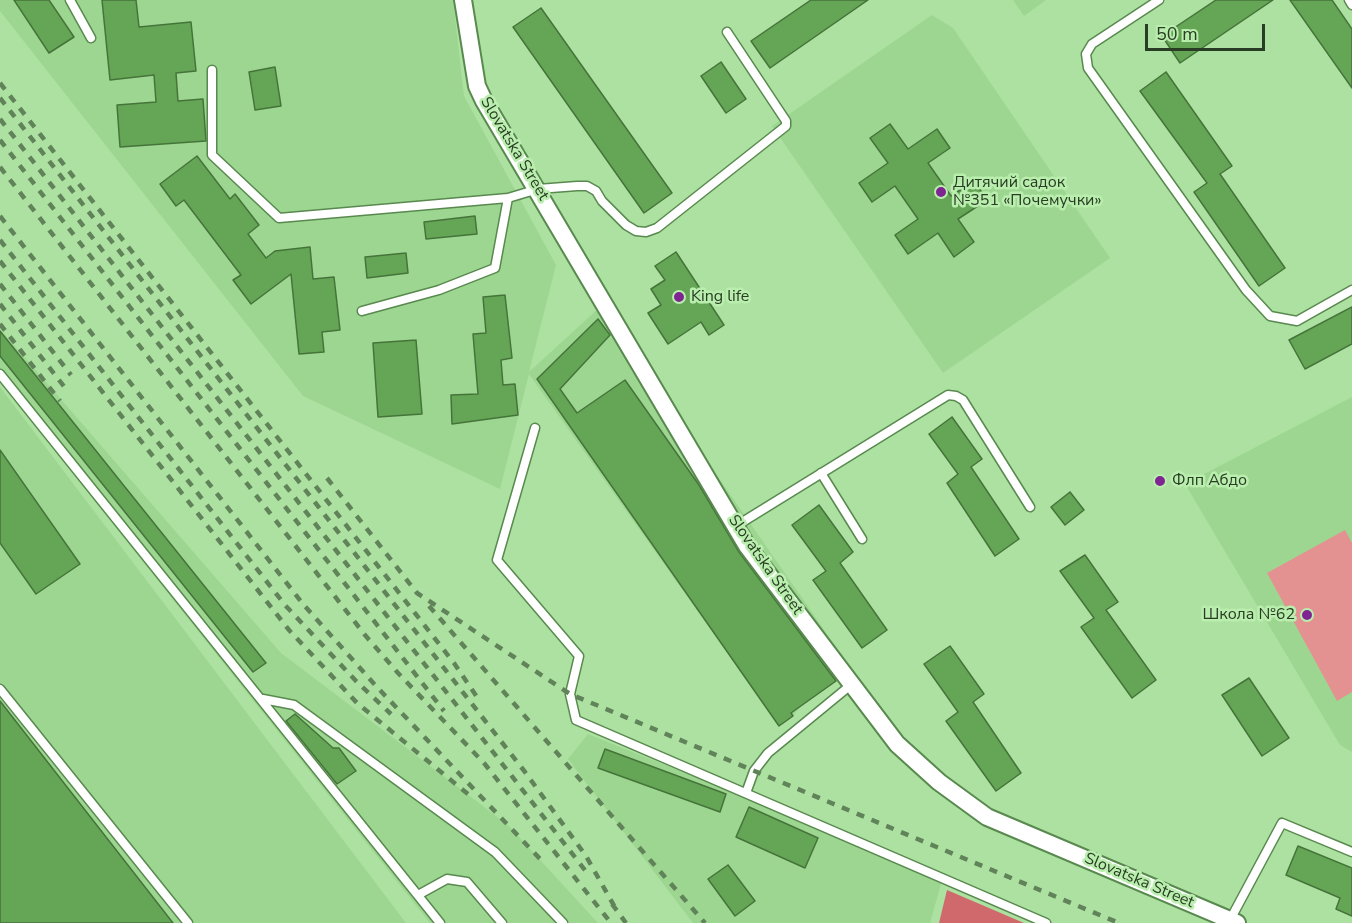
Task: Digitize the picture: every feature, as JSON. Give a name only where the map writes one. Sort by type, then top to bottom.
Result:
[{"type":"street","name":"Slovatska Street","points":[[463,0],[477,86],[747,546],[897,744],[939,782],[987,817],[1234,922]]},
{"type":"lane","points":[[70,0],[91,38]]},
{"type":"lane","points":[[1159,0],[1092,45],[1086,54],[1088,68],[1246,290],[1270,316],[1297,321],[1352,290]]},
{"type":"lane","points":[[1349,0],[1352,5]]},
{"type":"lane","points":[[212,70],[212,155],[279,218],[508,198],[538,189],[587,186],[596,191],[602,201],[626,225],[636,231],[646,232],[657,228],[783,131],[786,121],[727,32]]},
{"type":"lane","points":[[362,310],[438,290],[495,268],[508,198]]},
{"type":"lane","points":[[0,374],[263,699],[440,923]]},
{"type":"lane","points":[[735,526],[948,395],[963,400],[1030,507]]},
{"type":"lane","points":[[535,428],[497,560],[579,656],[570,694],[576,720],[1046,923]]},
{"type":"lane","points":[[821,473],[862,539]]},
{"type":"lane","points":[[746,793],[754,771],[768,753],[852,684]]},
{"type":"lane","points":[[0,689],[188,923]]},
{"type":"lane","points":[[263,699],[294,705],[495,852],[563,923]]},
{"type":"lane","points":[[1234,922],[1282,823],[1352,852]]},
{"type":"lane","points":[[418,895],[447,879],[467,882],[502,923]]},
{"type":"shaded area","points":[[0,0],[453,0],[464,96],[556,265],[529,372],[600,307],[850,667],[837,681],[802,705],[793,716],[779,726],[529,374],[500,489],[303,396],[0,11]]},
{"type":"shaded area","points":[[1013,0],[1046,0],[1024,16]]},
{"type":"shaded area","name":"Дитячий садок №351 «Почемучки»","points":[[932,15],[953,28],[1110,258],[943,373],[772,126]]},
{"type":"shaded area","points":[[0,329],[281,653],[508,825],[598,923],[430,923],[0,382]]},
{"type":"shaded area","points":[[0,387],[406,923],[0,923]]},
{"type":"shaded area","name":"Школа №62","points":[[1352,397],[1352,752],[1340,745],[1185,484]]},
{"type":"shaded area","points":[[1345,530],[1352,543],[1352,692],[1337,701],[1267,573]]},
{"type":"shaded area","points":[[588,734],[943,877],[930,923],[693,923],[568,759]]},
{"type":"shaded area","points":[[947,890],[1024,923],[939,923]]},
{"type":"building","points":[[14,0],[49,0],[74,37],[49,53]]},
{"type":"building","points":[[102,0],[136,0],[139,27],[191,22],[196,71],[176,73],[178,101],[203,99],[206,141],[120,147],[117,105],[156,102],[154,75],[110,80]]},
{"type":"building","points":[[811,0],[868,0],[770,68],[751,41]]},
{"type":"building","points":[[1216,0],[1273,0],[1180,63],[1162,36]]},
{"type":"building","points":[[1290,0],[1332,0],[1352,29],[1352,88]]},
{"type":"building","points":[[541,8],[672,193],[644,213],[513,27]]},
{"type":"building","points":[[721,62],[746,99],[726,113],[701,76]]},
{"type":"building","points":[[275,67],[281,106],[255,110],[249,72]]},
{"type":"building","points":[[1166,72],[1232,166],[1220,174],[1285,268],[1259,286],[1194,192],[1207,183],[1140,91]]},
{"type":"building","points":[[890,124],[908,149],[937,129],[950,148],[928,163],[951,196],[974,181],[987,200],[958,219],[974,242],[954,257],[938,233],[908,254],[895,235],[918,219],[895,186],[872,202],[859,183],[888,163],[870,138]]},
{"type":"building","points":[[197,156],[230,199],[235,194],[259,225],[248,234],[266,258],[275,251],[310,247],[313,279],[334,277],[340,330],[322,332],[324,352],[299,354],[291,274],[251,304],[233,280],[241,275],[184,200],[176,206],[160,184]]},
{"type":"building","points":[[475,216],[477,234],[426,239],[424,222]]},
{"type":"building","points":[[676,252],[724,325],[709,335],[701,322],[668,344],[648,313],[661,305],[651,289],[665,280],[655,266]]},
{"type":"building","points":[[406,253],[408,273],[367,278],[365,257]]},
{"type":"building","points":[[505,295],[512,358],[501,360],[503,385],[515,384],[518,415],[452,424],[451,395],[478,394],[473,334],[486,333],[483,297]]},
{"type":"building","points":[[1352,307],[1352,344],[1305,369],[1289,340]]},
{"type":"building","points":[[598,319],[610,335],[560,389],[577,413],[625,380],[699,485],[739,552],[836,681],[791,713],[793,716],[779,726],[537,379]]},
{"type":"building","points":[[0,331],[266,663],[253,672],[0,356]]},
{"type":"building","points":[[416,340],[422,414],[378,417],[373,343]]},
{"type":"building","points":[[952,417],[982,459],[971,467],[1019,539],[995,556],[947,483],[958,474],[929,434]]},
{"type":"building","points":[[0,450],[80,564],[36,594],[0,543]]},
{"type":"building","points":[[1070,492],[1084,510],[1065,525],[1051,507]]},
{"type":"building","points":[[819,505],[853,552],[840,563],[887,630],[862,648],[813,580],[826,571],[792,525]]},
{"type":"building","points":[[1085,555],[1118,602],[1106,610],[1156,680],[1132,698],[1081,627],[1094,618],[1060,571]]},
{"type":"building","points":[[950,646],[984,694],[973,702],[1021,773],[996,791],[946,721],[958,712],[924,664]]},
{"type":"building","points":[[1249,678],[1289,738],[1262,756],[1222,695]]},
{"type":"building","points":[[0,701],[173,923],[0,923]]},
{"type":"building","points":[[295,714],[333,748],[339,748],[356,771],[337,784],[286,721]]},
{"type":"building","points":[[605,749],[726,794],[720,812],[598,768]]},
{"type":"building","points":[[749,807],[818,838],[805,868],[736,837]]},
{"type":"building","points":[[1298,846],[1352,868],[1352,916],[1336,909],[1340,898],[1286,875]]},
{"type":"building","points":[[728,865],[755,901],[735,916],[708,879]]},
{"type":"railway","points":[[0,83],[454,663],[477,697]]},
{"type":"railway","points":[[0,98],[525,772],[586,856],[617,911]]},
{"type":"railway","points":[[0,119],[588,874]]},
{"type":"railway","points":[[0,140],[444,711]]},
{"type":"railway","points":[[0,167],[365,635],[484,763],[611,923]]},
{"type":"railway","points":[[0,216],[303,604],[376,686],[543,862]]},
{"type":"railway","points":[[0,240],[285,605],[356,681],[391,714]]},
{"type":"railway","points":[[0,261],[289,630],[357,703],[474,799]]},
{"type":"railway","points":[[0,284],[71,375]]},
{"type":"railway","points":[[0,304],[66,389]]},
{"type":"railway","points":[[0,324],[60,401]]},
{"type":"railway","points":[[327,478],[417,593],[570,694],[1119,923]]},
{"type":"railway","points":[[429,606],[705,923]]},
{"type":"railway","points":[[612,904],[626,923]]},
{"type":"place","name":"Дитячий садок №351 «Почемучки»","points":[[941,192]]},
{"type":"place","name":"King life","points":[[679,297]]},
{"type":"place","name":"Флп Абдо","points":[[1160,481]]},
{"type":"place","name":"Школа №62","points":[[1307,615]]}]
